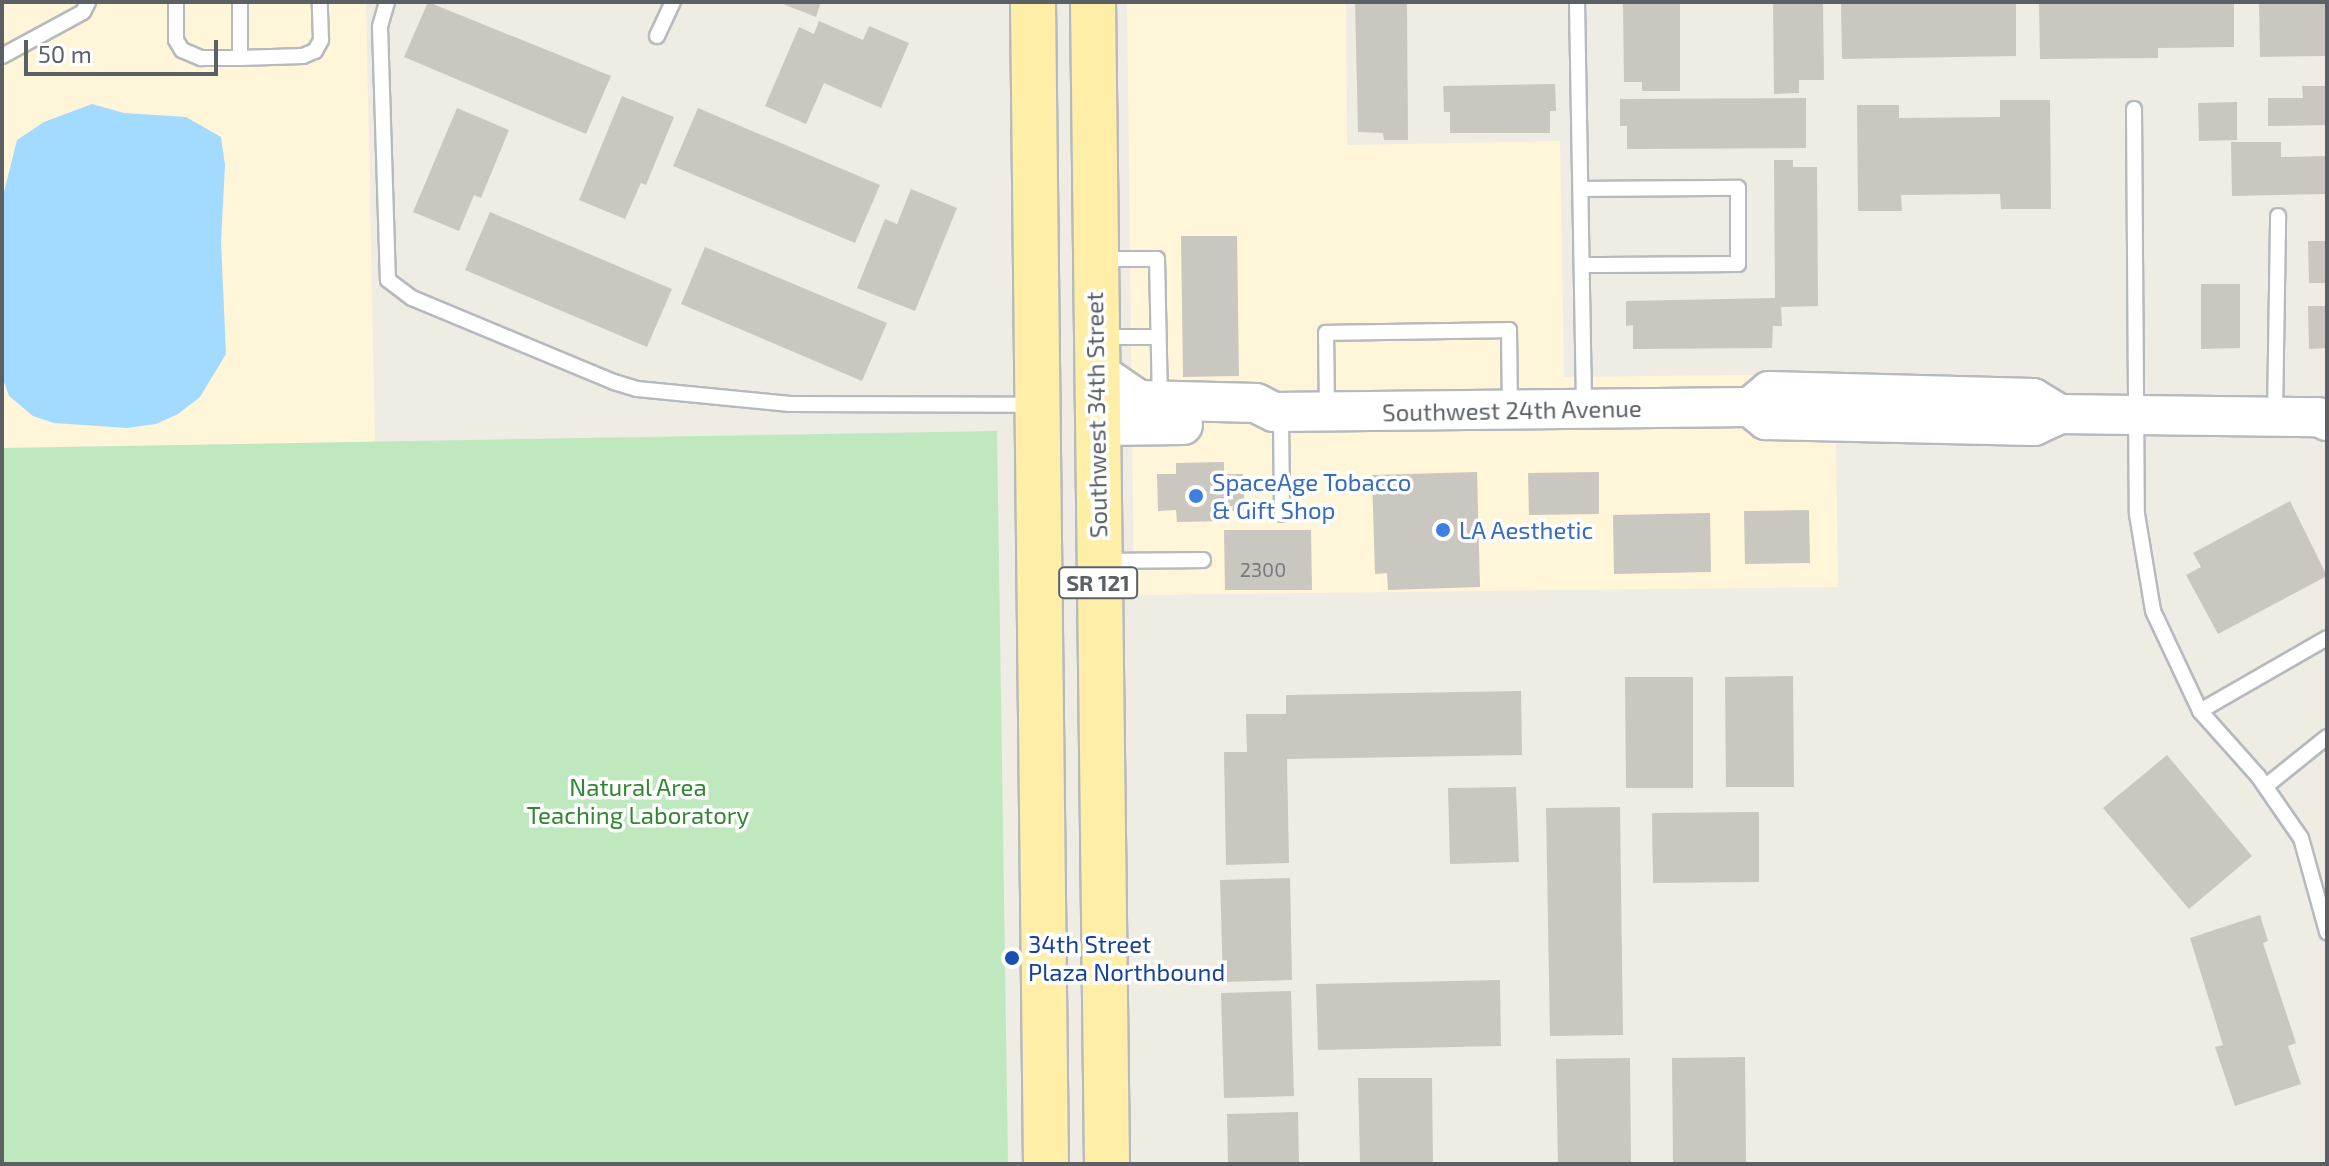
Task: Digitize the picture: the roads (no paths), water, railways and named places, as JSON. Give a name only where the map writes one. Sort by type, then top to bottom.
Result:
[{"type":"main road","name":"SR 121","points":[[1033,2],[1046,1164]]},
{"type":"main road","name":"Southwest 34th Street","points":[[1093,2],[1107,1164]]},
{"type":"main road","points":[[1034,129],[1062,204],[1068,385],[1081,410],[1096,426]]},
{"type":"main road","points":[[1037,405],[1062,446],[1067,480],[1074,683],[1100,726]]},
{"type":"street","name":"Southwest 24th Avenue","points":[[1095,354],[1139,400],[1160,403],[1256,403],[1278,412],[1750,407],[1769,391],[2033,398],[2060,414],[2324,417]]},
{"type":"street","name":"Southwest 24th Avenue","points":[[1096,426],[1257,424],[1278,412]]},
{"type":"lane","points":[[2,56],[83,12],[88,2]]},
{"type":"lane","points":[[176,2],[176,40],[182,50],[201,58],[303,56],[315,51],[321,40],[320,2]]},
{"type":"lane","points":[[240,2],[240,58]]},
{"type":"lane","points":[[387,2],[380,27],[388,280],[412,298],[637,389],[790,404],[1037,405]]},
{"type":"lane","points":[[657,36],[673,2]]},
{"type":"lane","points":[[1577,2],[1584,409]]},
{"type":"lane","points":[[2134,109],[2137,514],[2153,611],[2200,711],[2266,786],[2301,838],[2327,932]]},
{"type":"lane","points":[[1582,189],[1738,188],[1738,264],[1583,265]]},
{"type":"lane","points":[[2275,417],[2278,216]]},
{"type":"lane","points":[[1095,259],[1157,259],[1160,403]]},
{"type":"lane","points":[[1327,412],[1326,333],[1509,330],[1510,410]]},
{"type":"lane","points":[[1095,354],[1158,337]]},
{"type":"lane","points":[[1278,412],[1282,514]]},
{"type":"lane","points":[[1098,561],[1203,560]]},
{"type":"lane","points":[[2200,711],[2327,638]]},
{"type":"lane","points":[[2266,786],[2327,737]]},
{"type":"water","points":[[92,104],[124,113],[186,117],[221,137],[225,165],[221,242],[226,354],[200,397],[178,414],[156,424],[127,428],[54,423],[33,416],[9,396],[2,376],[2,200],[17,140],[44,122]]},
{"type":"place","name":"SpaceAge Tobacco & Gift Shop","points":[[1196,496]]},
{"type":"place","name":"LA Aesthetic","points":[[1443,530]]},
{"type":"place","name":"34th Street Plaza Northbound","points":[[1012,958]]},
{"type":"park label","name":"Natural Area Teaching Laboratory","points":[[638,801]]}]
